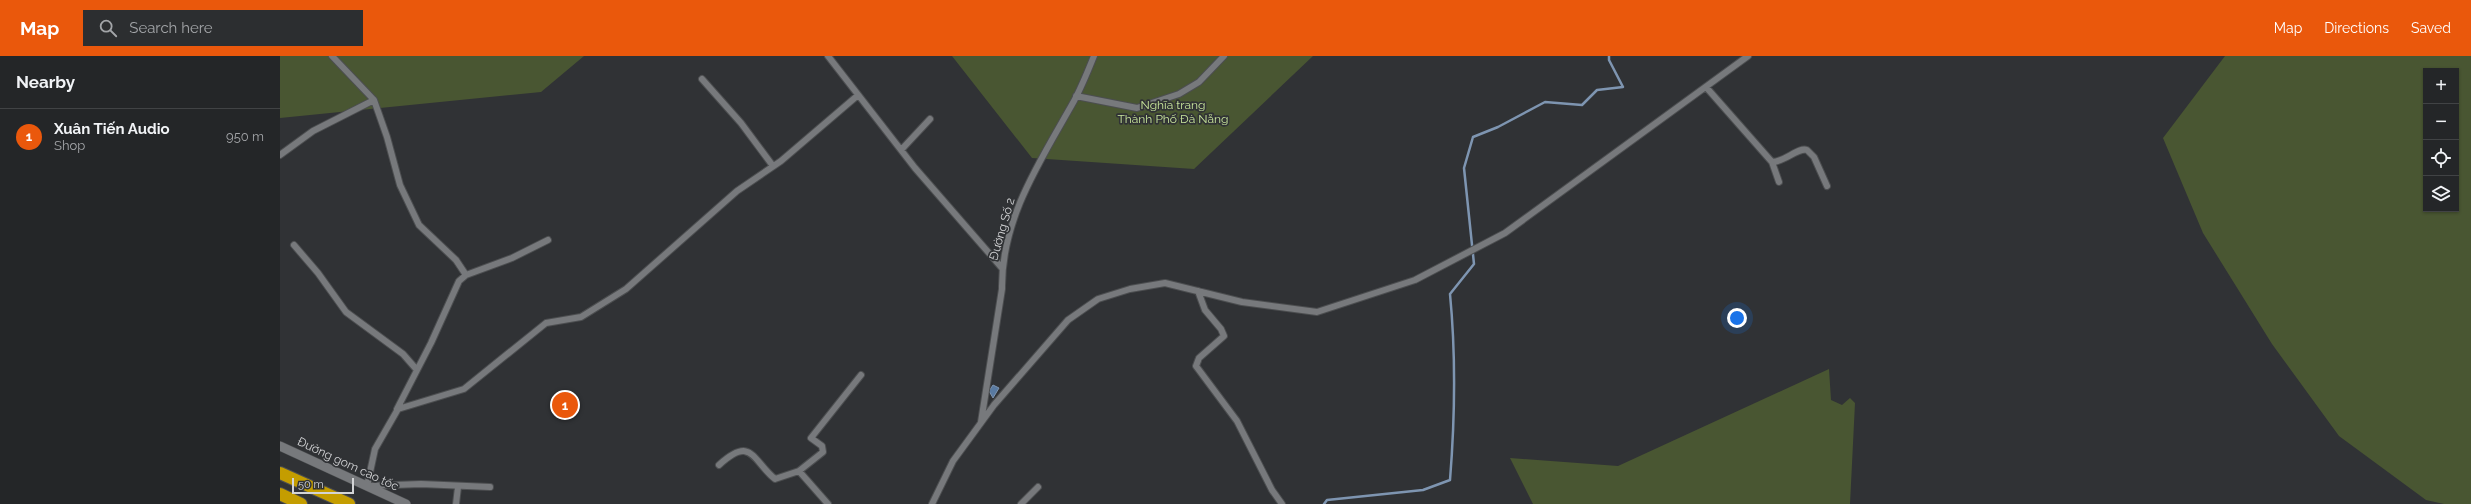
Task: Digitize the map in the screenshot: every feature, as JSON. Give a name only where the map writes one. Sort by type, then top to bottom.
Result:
[{"type":"highway","points":[[280,473],[349,504]]},
{"type":"highway","points":[[280,494],[301,504]]},
{"type":"main road","name":"Đường gom cao tốc","points":[[280,446],[406,504]]},
{"type":"street","points":[[332,56],[374,100],[387,137],[400,185],[416,219],[425,231],[456,260],[466,275]]},
{"type":"street","points":[[828,56],[857,96],[902,149],[915,168],[1002,268]]},
{"type":"street","name":"Đường Số 2","points":[[981,423],[999,311],[1002,268],[1010,233],[1022,195],[1076,96],[1094,56]]},
{"type":"street","points":[[1076,96],[1137,108],[1179,94],[1199,82],[1224,56]]},
{"type":"street","points":[[932,504],[953,460],[981,423],[1068,320],[1098,300],[1130,289],[1164,283],[1242,302],[1317,312],[1415,280],[1515,226],[1748,56]]},
{"type":"street","points":[[702,79],[741,123],[774,166]]},
{"type":"street","points":[[1706,87],[1772,162],[1779,182]]},
{"type":"street","points":[[490,487],[458,487],[421,484],[367,486],[375,448],[398,409],[464,389],[546,323],[581,317],[626,289],[737,191],[774,166],[857,96]]},
{"type":"street","points":[[280,155],[313,130],[374,100]]},
{"type":"street","points":[[902,149],[930,119]]},
{"type":"street","points":[[1772,162],[1787,159],[1801,149],[1807,150],[1818,164],[1827,186]]},
{"type":"street","points":[[390,423],[418,370],[453,289],[466,275],[512,258],[548,240]]},
{"type":"street","points":[[294,245],[318,273],[346,312],[403,354],[418,370]]},
{"type":"street","points":[[1198,291],[1205,310],[1221,329],[1224,336],[1199,358],[1196,366],[1237,421],[1272,490],[1282,504]]},
{"type":"street","points":[[719,464],[732,453],[738,451],[755,456],[775,479],[799,472],[823,452],[822,446],[810,438],[861,375]]},
{"type":"street","points":[[799,472],[828,504]]},
{"type":"street","points":[[456,504],[458,487]]},
{"type":"street","points":[[1022,504],[1038,487]]},
{"type":"green space","points":[[280,56],[584,56],[541,92],[280,118]]},
{"type":"green space","name":"Nghĩa trang Thành Phố Đà Nẵng","points":[[952,56],[1313,56],[1194,169],[1032,158]]},
{"type":"green space","points":[[2225,56],[2471,56],[2471,504],[2444,504],[2426,500],[2339,436],[2272,344],[2203,233],[2163,138]]},
{"type":"green space","points":[[1829,369],[1831,400],[1842,405],[1850,398],[1855,403],[1850,504],[1533,504],[1510,458],[1618,466]]},
{"type":"water","points":[[993,385],[999,388],[993,398],[989,391]]},
{"type":"waterway","points":[[1324,504],[1327,500],[1423,490],[1450,480],[1454,387],[1450,294],[1474,264],[1464,168],[1473,137],[1498,127],[1545,102],[1582,105],[1597,90],[1623,87],[1609,60],[1609,56]]},
{"type":"place","name":"Xuân Tiến Audio","points":[[565,405]]}]
